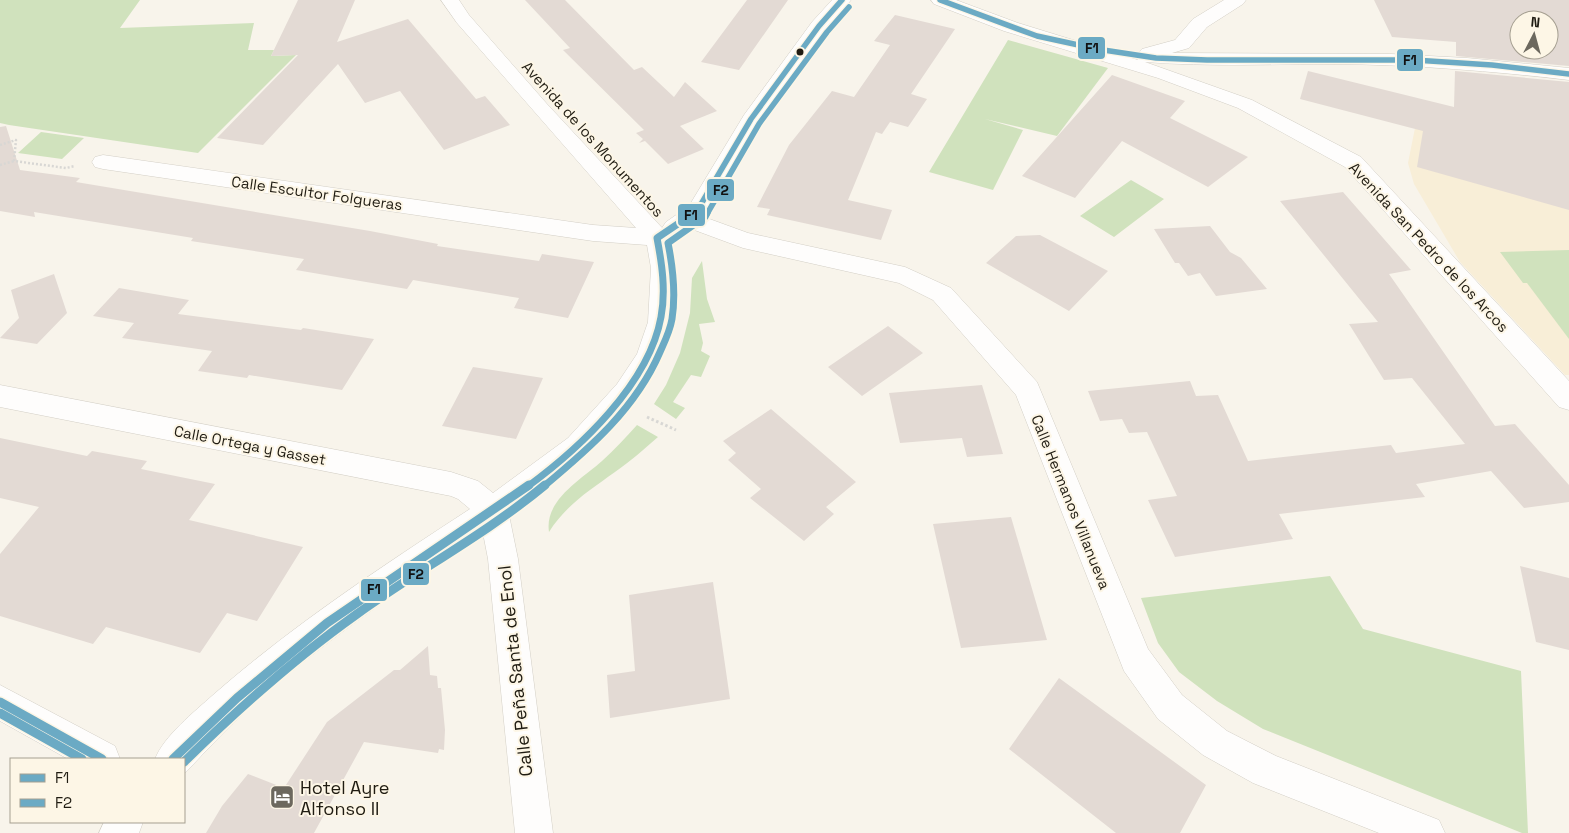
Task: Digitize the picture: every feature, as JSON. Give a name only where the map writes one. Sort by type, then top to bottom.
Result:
[{"type":"street","name":"Avenida de los Monumentos","points":[[174,758],[209,722],[269,668],[378,587],[493,510],[578,446],[627,392],[649,356],[661,322],[663,268],[657,238],[540,108],[463,19],[450,0]]},
{"type":"street","points":[[657,238],[697,211],[751,119],[818,26],[842,0]]},
{"type":"street","points":[[940,0],[1011,27],[1165,74],[1239,101]]},
{"type":"street","points":[[1141,55],[1182,44],[1200,22],[1237,0]]},
{"type":"street","points":[[1067,44],[1141,55],[1198,60],[1365,59],[1456,64],[1569,74]]},
{"type":"street","points":[[1182,44],[1239,101]]},
{"type":"street","name":"Avenida San Pedro de los Arcos","points":[[1239,101],[1353,162],[1569,399]]},
{"type":"street","name":"Calle Escultor Folgueras","points":[[103,162],[592,233],[657,238]]},
{"type":"street","name":"Calle Hermanos Villanueva","points":[[687,219],[743,240],[905,276],[942,294],[1027,390],[1116,616],[1136,660],[1170,707],[1215,743],[1266,770],[1426,833]]},
{"type":"street","name":"Calle Ortega y Gasset","points":[[0,396],[451,484],[468,490],[493,510]]},
{"type":"street","name":"Calle Peña Santa de Enol","points":[[493,510],[503,559],[534,833]]},
{"type":"street","points":[[0,702],[5,703],[100,758]]},
{"type":"path","points":[[0,145],[16,140],[14,161]]},
{"type":"path","points":[[0,165],[14,161],[66,168],[103,162]]},
{"type":"path","points":[[645,416],[676,430]]},
{"type":"shaded area","points":[[1415,128],[1569,170],[1569,375],[1565,375],[1460,262],[1414,184],[1408,163]]},
{"type":"green space","points":[[0,0],[140,0],[120,28],[254,23],[248,50],[274,50],[271,56],[296,55],[198,153],[9,125],[0,123]]},
{"type":"green space","points":[[1008,40],[1108,68],[1057,136],[985,119],[1023,130],[993,190],[929,172]]},
{"type":"green space","points":[[41,132],[84,138],[62,159],[18,153]]},
{"type":"green space","points":[[1131,180],[1164,199],[1114,237],[1080,216]]},
{"type":"green space","points":[[1569,250],[1569,339],[1527,283],[1523,283],[1500,252]]},
{"type":"green space","points":[[702,261],[707,299],[715,322],[699,324],[703,343],[701,351],[710,356],[701,377],[691,375],[673,402],[685,408],[676,419],[654,404],[666,385],[680,353],[690,313],[692,278]]},
{"type":"green space","points":[[637,425],[658,437],[579,499],[563,514],[549,532],[549,520],[558,500],[606,457]]},
{"type":"green space","points":[[1330,576],[1363,629],[1521,671],[1528,833],[1522,833],[1263,729],[1217,701],[1179,672],[1158,643],[1141,598]]},
{"type":"building","points":[[298,0],[355,0],[337,42],[408,19],[476,99],[485,96],[510,125],[444,150],[400,91],[365,103],[338,64],[263,145],[217,138],[298,55],[271,56]]},
{"type":"building","points":[[525,0],[565,0],[634,70],[642,67],[674,97],[685,82],[717,111],[680,126],[704,149],[668,164],[645,141],[639,143],[643,139],[636,133],[644,130],[563,50],[570,48]]},
{"type":"building","points":[[747,0],[788,0],[739,70],[701,62]]},
{"type":"building","points":[[1374,0],[1569,0],[1569,66],[1456,56],[1456,42],[1392,37]]},
{"type":"building","points":[[895,15],[955,29],[911,94],[927,99],[908,127],[890,122],[882,134],[876,132],[848,200],[892,210],[881,240],[767,215],[770,209],[757,207],[789,145],[832,91],[854,97],[890,45],[874,41]]},
{"type":"building","points":[[1308,71],[1454,107],[1455,71],[1569,82],[1569,210],[1417,167],[1423,131],[1300,99]]},
{"type":"building","points":[[1112,75],[1185,101],[1170,118],[1248,157],[1208,187],[1122,141],[1075,198],[1022,176]]},
{"type":"building","points":[[6,126],[20,170],[80,178],[76,182],[370,231],[438,244],[437,246],[539,261],[542,254],[594,262],[568,318],[514,308],[519,298],[413,280],[407,289],[296,270],[304,259],[191,241],[193,238],[34,212],[35,217],[0,211],[0,127]]},
{"type":"building","points":[[1343,192],[1411,270],[1389,274],[1495,426],[1515,424],[1569,485],[1569,502],[1524,508],[1491,471],[1416,484],[1425,497],[1279,514],[1293,539],[1175,557],[1148,500],[1177,496],[1147,432],[1129,433],[1122,419],[1100,421],[1088,391],[1190,381],[1196,396],[1218,395],[1248,461],[1391,445],[1396,453],[1465,444],[1412,378],[1384,380],[1349,324],[1378,322],[1280,201]]},
{"type":"building","points":[[1210,226],[1230,252],[1241,258],[1267,289],[1216,296],[1200,273],[1188,276],[1179,263],[1175,263],[1154,229]]},
{"type":"building","points":[[1040,235],[1108,271],[1069,311],[986,263],[1016,236]]},
{"type":"building","points":[[54,274],[67,313],[37,344],[0,338],[19,318],[11,290]]},
{"type":"building","points":[[119,288],[189,300],[178,314],[301,330],[303,328],[374,339],[342,390],[249,375],[247,378],[198,371],[212,351],[122,338],[134,323],[93,316]]},
{"type":"building","points":[[888,326],[923,353],[862,396],[828,367]]},
{"type":"building","points":[[473,367],[543,378],[516,439],[442,426]]},
{"type":"building","points":[[982,385],[1003,454],[967,457],[962,438],[900,443],[889,393]]},
{"type":"building","points":[[771,409],[856,482],[826,507],[834,514],[804,541],[750,498],[761,489],[728,460],[736,453],[723,441]]},
{"type":"building","points":[[0,438],[87,456],[92,451],[147,461],[141,469],[215,484],[189,520],[303,547],[257,621],[227,613],[200,653],[106,627],[93,644],[0,616],[0,554],[39,507],[0,498]]},
{"type":"building","points":[[1011,517],[1047,640],[961,648],[933,524]]},
{"type":"building","points":[[1520,566],[1569,578],[1569,650],[1536,642]]},
{"type":"building","points":[[713,582],[730,699],[610,718],[607,675],[635,671],[629,595]]},
{"type":"building","points":[[428,646],[430,675],[437,676],[438,688],[441,688],[445,730],[444,750],[439,749],[438,753],[364,742],[314,833],[206,833],[222,806],[248,774],[284,788],[327,722],[394,670],[400,670]]},
{"type":"building","points":[[1059,678],[1206,785],[1180,833],[1116,833],[1009,749]]},
{"type":"transit line","name":"F1","points":[[174,758],[258,679],[304,641],[350,606],[534,481],[568,453],[600,422],[638,374],[657,336],[663,306],[661,260],[657,238],[697,211],[751,119],[819,26],[842,0]]},
{"type":"transit line","name":"F1","points":[[940,0],[1037,36],[1097,49],[1156,58],[1207,60],[1414,60],[1492,65],[1569,74]]},
{"type":"transit line","name":"F2","points":[[185,761],[246,703],[312,648],[358,613],[490,526],[537,492],[581,455],[620,417],[650,375],[669,332],[672,321],[674,288],[668,243],[705,217],[759,124],[827,32],[849,7]]},
{"type":"transit line","name":"F1","points":[[0,702],[100,758]]},
{"type":"transit line","name":"F2","points":[[0,713],[80,758]]},
{"type":"place","name":"Hotel Ayre Alfonso II","points":[[282,797]]}]
